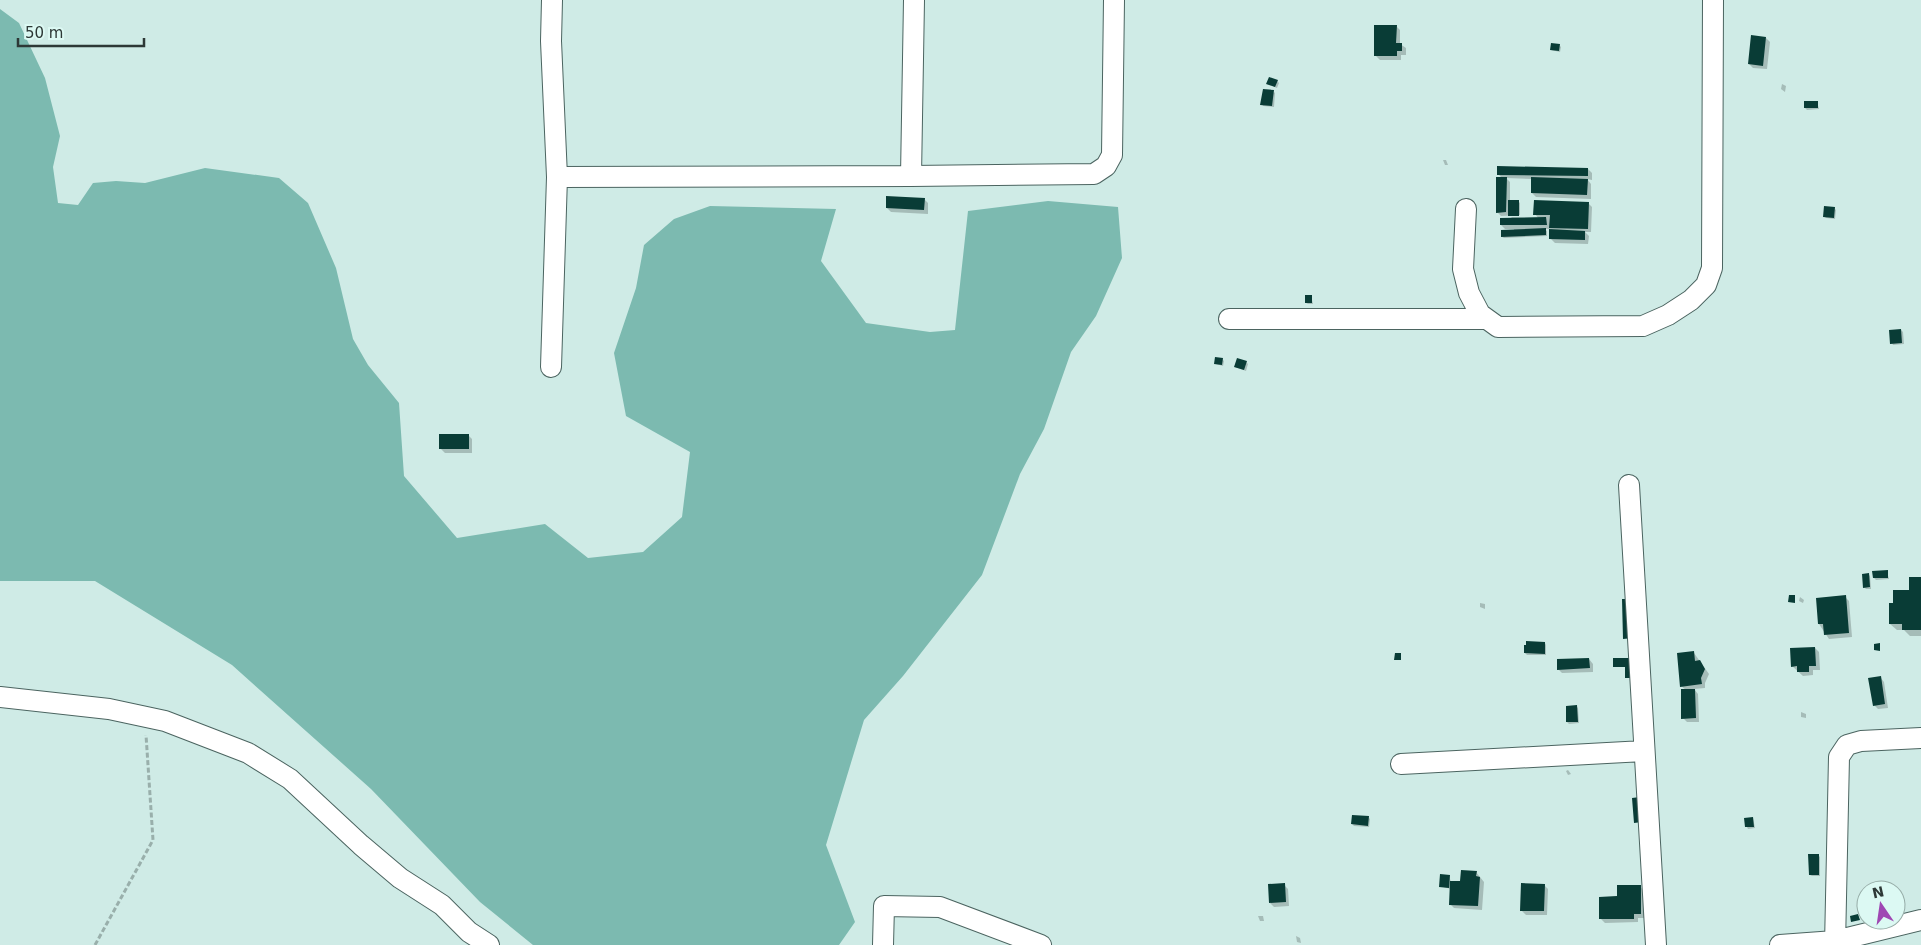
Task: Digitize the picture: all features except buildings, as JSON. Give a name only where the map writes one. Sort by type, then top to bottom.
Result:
[{"type":"street","points":[[551,367],[557,177],[551,41],[552,0]]},
{"type":"street","points":[[911,176],[914,0]]},
{"type":"street","points":[[557,177],[1094,174],[1106,166],[1112,155],[1114,0]]},
{"type":"street","points":[[1466,210],[1463,269],[1469,293],[1480,314],[1498,327],[1643,326],[1668,315],[1691,300],[1706,285],[1712,268],[1713,0]]},
{"type":"street","points":[[1229,319],[1486,319]]},
{"type":"street","points":[[1629,485],[1656,945]]},
{"type":"street","points":[[0,697],[109,709],[144,716],[165,721],[248,752],[290,779],[361,846],[400,878],[442,905],[469,932],[489,945]]},
{"type":"street","points":[[1835,943],[1839,757],[1847,745],[1861,740],[1921,738]]},
{"type":"street","points":[[1401,764],[1644,751]]},
{"type":"street","points":[[884,945],[884,906],[910,905],[940,907],[1041,945]]},
{"type":"street","points":[[1780,945],[1835,943],[1921,920]]},
{"type":"path","points":[[95,945],[153,840],[144,716]]},
{"type":"shaded area","points":[[0,9],[19,23],[45,78],[60,136],[53,167],[58,203],[78,205],[93,183],[116,181],[145,183],[205,168],[279,178],[308,203],[336,268],[353,339],[368,365],[399,403],[404,476],[457,538],[545,524],[588,558],[643,552],[682,517],[690,452],[626,416],[614,353],[636,288],[644,245],[674,219],[710,206],[836,209],[821,261],[866,323],[930,332],[955,330],[968,211],[1048,201],[1118,207],[1122,258],[1096,316],[1071,352],[1044,429],[1020,474],[982,575],[903,676],[864,720],[826,845],[855,922],[839,945],[533,945],[480,902],[371,789],[232,665],[95,581],[0,581]]}]
